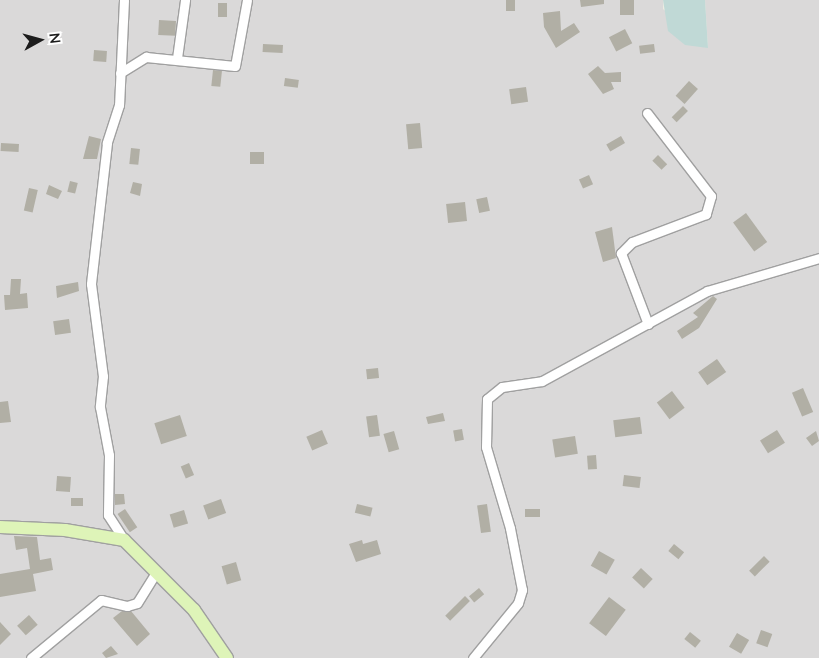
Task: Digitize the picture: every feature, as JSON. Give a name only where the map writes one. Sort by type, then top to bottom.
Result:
[{"type":"main road","points":[[0,527],[95,534],[124,540],[203,621],[224,657]]},
{"type":"street","points":[[124,0],[120,74],[91,270],[103,376],[100,407],[108,455],[110,522],[124,540]]},
{"type":"street","points":[[177,58],[185,0]]},
{"type":"street","points":[[120,74],[142,57],[177,58],[237,64],[247,0]]},
{"type":"street","points":[[647,113],[711,196],[706,214],[632,242],[621,253],[648,324]]},
{"type":"street","points":[[473,658],[518,603],[522,590],[510,528],[486,447],[484,404],[502,387],[542,381],[707,291],[819,258]]},
{"type":"street","points":[[95,534],[110,522]]},
{"type":"street","points":[[31,658],[101,600],[126,606],[137,603],[156,573]]},
{"type":"shaded area","points":[[0,0],[663,0],[663,9],[708,48],[705,0],[819,0],[819,658],[0,658]]},
{"type":"shaded area","points":[[663,0],[705,0],[708,48],[685,45],[668,31]]},
{"type":"building","points":[[506,0],[515,0],[515,11],[506,11]]},
{"type":"building","points":[[580,0],[604,0],[604,4],[581,7]]},
{"type":"building","points":[[620,0],[634,0],[634,15],[620,15]]},
{"type":"building","points":[[218,3],[227,3],[227,17],[218,17]]},
{"type":"building","points":[[560,11],[561,31],[574,23],[580,32],[556,48],[544,27],[543,13]]},
{"type":"building","points":[[159,20],[176,21],[175,36],[158,35]]},
{"type":"building","points":[[625,29],[632,43],[616,51],[609,37]]},
{"type":"building","points":[[263,44],[283,45],[283,53],[263,52]]},
{"type":"building","points":[[654,44],[655,52],[640,54],[639,46]]},
{"type":"building","points":[[94,50],[107,51],[106,62],[93,61]]},
{"type":"building","points":[[598,66],[605,73],[621,72],[621,82],[611,82],[614,89],[603,94],[588,74]]},
{"type":"building","points":[[213,70],[222,71],[220,87],[211,86]]},
{"type":"building","points":[[285,78],[299,80],[298,88],[284,86]]},
{"type":"building","points":[[689,81],[698,89],[685,104],[676,96]]},
{"type":"building","points":[[526,87],[528,102],[511,104],[509,89]]},
{"type":"building","points":[[683,106],[688,111],[677,122],[672,117]]},
{"type":"building","points":[[420,123],[422,148],[408,149],[406,124]]},
{"type":"building","points":[[89,136],[101,139],[97,159],[83,159]]},
{"type":"building","points":[[621,136],[625,143],[610,151],[606,144]]},
{"type":"building","points":[[1,143],[19,144],[19,152],[1,151]]},
{"type":"building","points":[[131,148],[140,149],[138,165],[129,164]]},
{"type":"building","points":[[250,152],[264,152],[264,164],[250,164]]},
{"type":"building","points":[[658,155],[667,164],[662,170],[652,161]]},
{"type":"building","points":[[589,175],[593,184],[583,189],[579,179]]},
{"type":"building","points":[[70,181],[78,183],[75,194],[67,192]]},
{"type":"building","points":[[133,182],[142,184],[140,196],[130,193]]},
{"type":"building","points":[[49,185],[62,191],[58,199],[46,194]]},
{"type":"building","points":[[29,188],[38,190],[33,212],[24,210]]},
{"type":"building","points":[[487,197],[490,211],[479,213],[476,199]]},
{"type":"building","points":[[465,202],[467,221],[448,223],[446,204]]},
{"type":"building","points":[[746,213],[767,242],[754,252],[733,222]]},
{"type":"building","points":[[612,227],[616,258],[603,262],[595,232]]},
{"type":"building","points":[[11,279],[21,279],[20,294],[27,293],[28,308],[5,310],[4,295],[10,295]]},
{"type":"building","points":[[78,282],[79,291],[57,298],[56,286]]},
{"type":"building","points":[[713,296],[717,299],[699,328],[682,339],[677,331],[698,317],[693,313]]},
{"type":"building","points":[[69,319],[71,333],[55,335],[53,321]]},
{"type":"building","points":[[717,359],[726,372],[707,385],[698,372]]},
{"type":"building","points":[[378,368],[379,378],[367,379],[366,369]]},
{"type":"building","points":[[803,388],[813,412],[802,417],[792,393]]},
{"type":"building","points":[[672,391],[685,408],[669,419],[657,402]]},
{"type":"building","points":[[8,401],[11,422],[0,423],[0,402]]},
{"type":"building","points":[[443,413],[445,421],[428,424],[426,417]]},
{"type":"building","points":[[180,415],[187,436],[161,444],[154,423]]},
{"type":"building","points":[[377,415],[380,436],[369,437],[366,417]]},
{"type":"building","points":[[640,417],[642,434],[615,437],[613,420]]},
{"type":"building","points":[[462,429],[464,440],[455,441],[453,431]]},
{"type":"building","points":[[322,430],[328,444],[312,450],[306,437]]},
{"type":"building","points":[[777,430],[785,443],[768,453],[760,441]]},
{"type":"building","points":[[394,431],[399,449],[389,452],[383,434]]},
{"type":"building","points":[[816,431],[819,441],[812,446],[806,438]]},
{"type":"building","points":[[575,436],[578,454],[555,457],[552,440]]},
{"type":"building","points":[[596,455],[597,469],[588,470],[587,456]]},
{"type":"building","points":[[189,463],[194,475],[186,478],[181,467]]},
{"type":"building","points":[[624,475],[641,477],[640,488],[623,486]]},
{"type":"building","points":[[57,476],[71,477],[70,492],[56,491]]},
{"type":"building","points":[[115,494],[124,494],[125,504],[115,505]]},
{"type":"building","points":[[71,498],[83,498],[83,506],[71,506]]},
{"type":"building","points":[[221,499],[226,513],[208,520],[203,505]]},
{"type":"building","points":[[357,504],[373,508],[370,517],[355,513]]},
{"type":"building","points":[[487,504],[491,532],[481,533],[477,505]]},
{"type":"building","points":[[125,509],[137,527],[130,532],[118,514]]},
{"type":"building","points":[[525,509],[540,509],[540,517],[525,517]]},
{"type":"building","points":[[184,510],[188,523],[174,528],[170,514]]},
{"type":"building","points":[[14,536],[37,537],[40,560],[51,558],[53,570],[33,574],[36,591],[0,597],[0,574],[30,569],[27,548],[16,550]]},
{"type":"building","points":[[362,540],[363,544],[377,540],[381,554],[356,562],[349,544]]},
{"type":"building","points":[[674,544],[684,552],[678,559],[668,551]]},
{"type":"building","points":[[599,551],[615,560],[607,575],[591,566]]},
{"type":"building","points":[[764,556],[770,562],[755,577],[749,571]]},
{"type":"building","points":[[236,562],[241,580],[227,584],[222,566]]},
{"type":"building","points":[[641,568],[653,579],[644,588],[632,578]]},
{"type":"building","points":[[479,588],[484,594],[474,602],[469,596]]},
{"type":"building","points":[[465,596],[470,601],[450,621],[445,616]]},
{"type":"building","points":[[609,597],[626,610],[606,636],[589,623]]},
{"type":"building","points":[[122,611],[131,611],[150,634],[137,646],[113,618]]},
{"type":"building","points":[[29,615],[38,625],[26,635],[17,626]]},
{"type":"building","points":[[0,622],[11,634],[0,645]]},
{"type":"building","points":[[761,630],[772,634],[767,647],[756,643]]},
{"type":"building","points":[[690,632],[701,641],[695,648],[684,639]]},
{"type":"building","points":[[737,633],[749,640],[741,654],[729,647]]},
{"type":"building","points":[[111,646],[118,654],[106,658],[102,653]]}]
